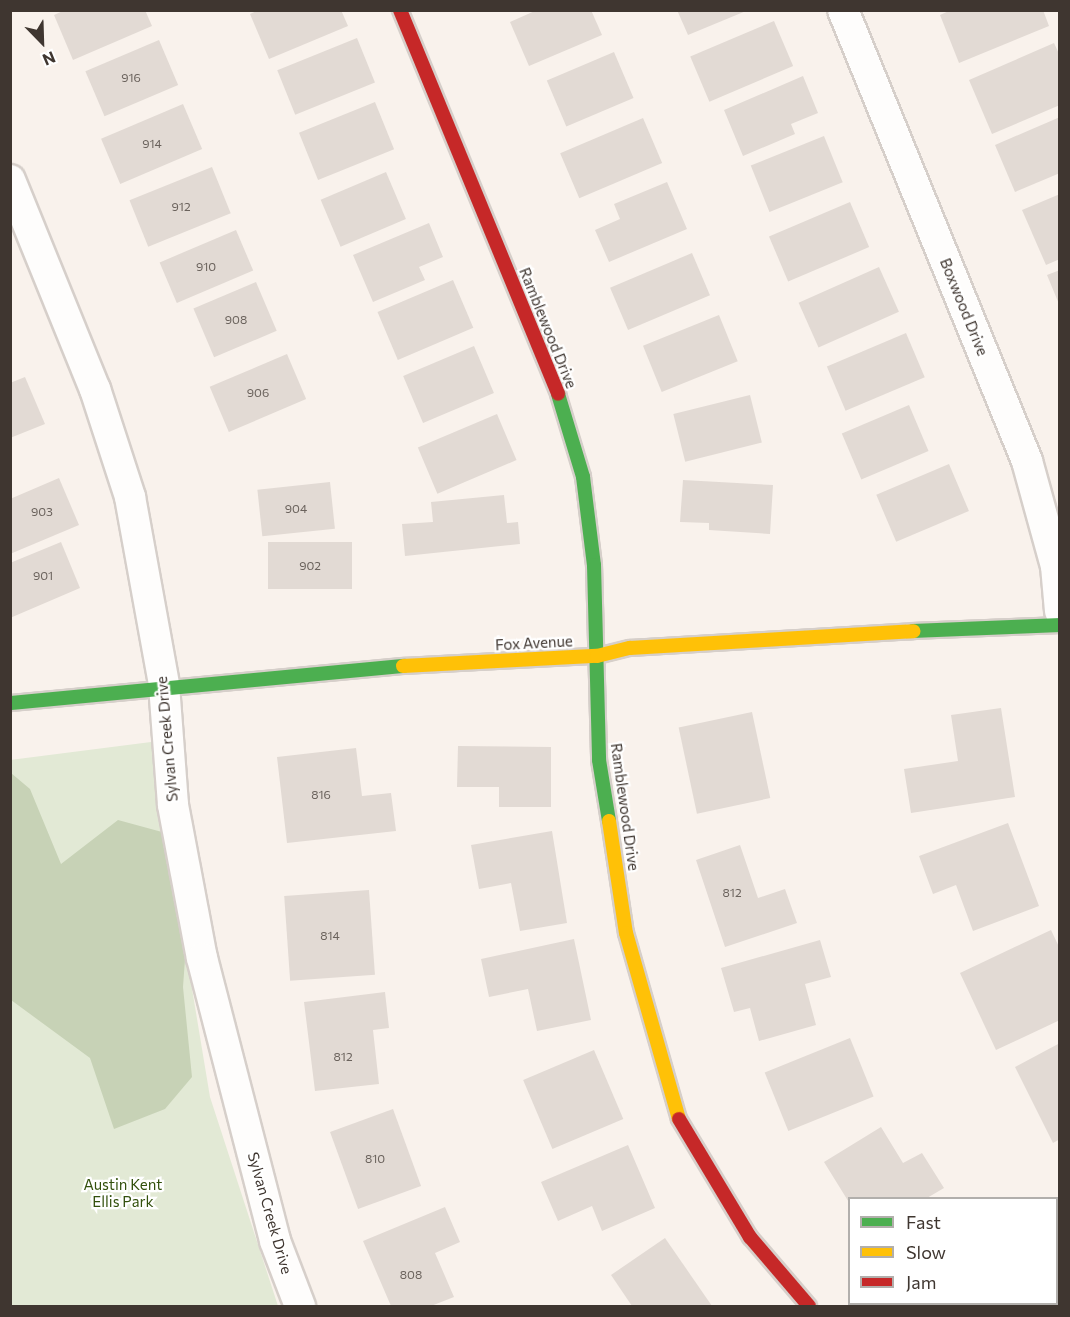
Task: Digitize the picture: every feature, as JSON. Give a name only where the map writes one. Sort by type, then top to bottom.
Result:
[{"type":"street","name":"Ramblewood Drive","points":[[400,10],[556,390],[583,477],[594,565],[603,782],[626,933],[660,1060],[681,1124],[706,1169],[750,1237],[809,1306]]},
{"type":"street","name":"Boxwood Drive","points":[[843,10],[1027,461],[1054,556],[1059,610]]},
{"type":"street","name":"Sylvan Creek Drive","points":[[10,180],[95,389],[130,497],[164,686],[173,805],[202,958],[275,1241],[300,1306]]},
{"type":"street","name":"Fox Avenue","points":[[10,703],[164,686],[399,666],[597,656],[630,648],[821,635],[1059,625]]},
{"type":"green space","name":"Austin Kent Ellis Park","points":[[151,742],[210,1097],[278,1306],[11,1306],[10,760]]},
{"type":"green space","points":[[11,773],[30,789],[61,864],[118,820],[173,835],[188,918],[183,987],[192,1077],[165,1109],[114,1129],[90,1058],[11,1000]]},
{"type":"building","points":[[65,10],[145,10],[152,26],[73,60],[54,15]]},
{"type":"building","points":[[259,10],[341,10],[348,26],[269,59],[250,14]]},
{"type":"building","points":[[537,10],[591,10],[602,35],[529,66],[510,22]]},
{"type":"building","points":[[677,10],[746,10],[746,11],[688,35]]},
{"type":"building","points":[[951,10],[1043,10],[1049,26],[959,63],[940,15]]},
{"type":"building","points":[[774,21],[793,66],[709,102],[690,57]]},
{"type":"building","points":[[357,38],[375,83],[295,115],[277,70]]},
{"type":"building","points":[[159,40],[178,85],[105,116],[85,71]]},
{"type":"building","points":[[1054,43],[1060,56],[1060,105],[992,134],[969,80]]},
{"type":"building","points":[[614,52],[634,98],[566,127],[547,81]]},
{"type":"building","points":[[803,76],[818,113],[791,124],[795,134],[743,156],[724,110]]},
{"type":"building","points":[[375,102],[394,149],[318,180],[299,133]]},
{"type":"building","points":[[183,104],[202,149],[120,184],[101,139]]},
{"type":"building","points":[[1060,117],[1060,173],[1015,192],[995,145]]},
{"type":"building","points":[[643,118],[662,163],[579,198],[560,153]]},
{"type":"building","points":[[824,136],[843,182],[769,212],[751,166]]},
{"type":"building","points":[[212,167],[231,213],[148,247],[129,200]]},
{"type":"building","points":[[386,172],[406,219],[341,247],[321,200]]},
{"type":"building","points":[[667,182],[687,229],[609,262],[595,230],[620,219],[614,204]]},
{"type":"building","points":[[1060,194],[1060,259],[1046,265],[1022,210]]},
{"type":"building","points":[[850,202],[869,247],[788,281],[769,236]]},
{"type":"building","points":[[429,223],[443,257],[419,267],[425,280],[373,302],[353,255]]},
{"type":"building","points":[[236,230],[253,271],[177,303],[160,262]]},
{"type":"building","points":[[692,253],[710,295],[628,330],[610,288]]},
{"type":"building","points":[[879,267],[899,312],[819,348],[799,303]]},
{"type":"building","points":[[1060,270],[1060,304],[1059,304],[1047,275]]},
{"type":"building","points":[[453,280],[473,328],[398,360],[378,312]]},
{"type":"building","points":[[256,282],[277,331],[214,357],[193,309]]},
{"type":"building","points":[[719,315],[738,361],[662,392],[643,346]]},
{"type":"building","points":[[906,333],[925,377],[846,411],[827,367]]},
{"type":"building","points":[[474,346],[494,393],[423,423],[403,376]]},
{"type":"building","points":[[287,354],[306,399],[229,432],[210,387]]},
{"type":"building","points":[[25,377],[45,424],[10,438],[10,383]]},
{"type":"building","points":[[750,395],[762,443],[685,462],[673,414]]},
{"type":"building","points":[[909,405],[929,451],[861,480],[842,434]]},
{"type":"building","points":[[497,414],[517,460],[437,494],[418,448]]},
{"type":"building","points":[[949,464],[969,511],[896,542],[876,495]]},
{"type":"building","points":[[59,478],[79,525],[10,554],[10,499]]},
{"type":"building","points":[[683,480],[773,485],[770,534],[709,530],[709,523],[680,522]]},
{"type":"building","points":[[330,482],[335,529],[262,536],[257,490]]},
{"type":"building","points":[[504,495],[507,523],[518,522],[520,544],[405,556],[402,524],[433,522],[431,502]]},
{"type":"building","points":[[61,542],[80,588],[10,618],[10,563]]},
{"type":"building","points":[[268,542],[352,542],[352,589],[268,589]]},
{"type":"building","points":[[1001,708],[1015,797],[911,813],[904,769],[958,761],[951,715]]},
{"type":"building","points":[[752,712],[770,798],[697,814],[679,728]]},
{"type":"building","points":[[458,746],[551,747],[551,807],[499,807],[499,787],[457,787]]},
{"type":"building","points":[[356,748],[362,796],[391,793],[396,831],[287,843],[277,757]]},
{"type":"building","points":[[1008,823],[1039,906],[973,931],[956,885],[933,894],[919,856]]},
{"type":"building","points":[[552,831],[567,923],[520,931],[511,883],[479,889],[471,845]]},
{"type":"building","points":[[740,845],[758,898],[785,889],[797,923],[725,947],[696,860]]},
{"type":"building","points":[[369,890],[375,975],[290,981],[284,896]]},
{"type":"building","points":[[1051,930],[1060,949],[1060,1020],[996,1050],[960,973]]},
{"type":"building","points":[[574,939],[591,1020],[537,1031],[528,989],[489,997],[481,959]]},
{"type":"building","points":[[820,940],[831,977],[805,984],[816,1025],[759,1041],[750,1008],[734,1012],[721,968]]},
{"type":"building","points":[[385,992],[389,1028],[373,1030],[379,1084],[315,1091],[304,1002]]},
{"type":"building","points":[[850,1038],[874,1096],[788,1131],[765,1072]]},
{"type":"building","points":[[1060,1043],[1060,1139],[1053,1143],[1015,1067]]},
{"type":"building","points":[[594,1050],[623,1119],[552,1149],[523,1080]]},
{"type":"building","points":[[393,1109],[421,1186],[358,1209],[330,1132]]},
{"type":"building","points":[[881,1127],[903,1163],[922,1153],[944,1188],[929,1197],[848,1197],[848,1201],[824,1162]]},
{"type":"building","points":[[628,1145],[655,1208],[602,1231],[592,1206],[558,1221],[541,1182]]},
{"type":"building","points":[[445,1207],[460,1242],[435,1253],[454,1297],[431,1306],[391,1306],[363,1241]]},
{"type":"building","points":[[665,1238],[712,1306],[632,1306],[611,1275]]},
{"type":"traffic: fast","points":[[558,394],[583,477],[594,565],[599,760],[609,821]]},
{"type":"traffic: fast","points":[[913,631],[1060,625]]},
{"type":"traffic: fast","points":[[10,703],[403,666]]},
{"type":"traffic: slow","points":[[403,666],[597,656],[630,648],[913,631]]},
{"type":"traffic: slow","points":[[609,821],[626,933],[679,1119]]},
{"type":"traffic: jam","points":[[400,10],[558,394]]},
{"type":"traffic: jam","points":[[679,1119],[750,1237],[809,1306]]}]
